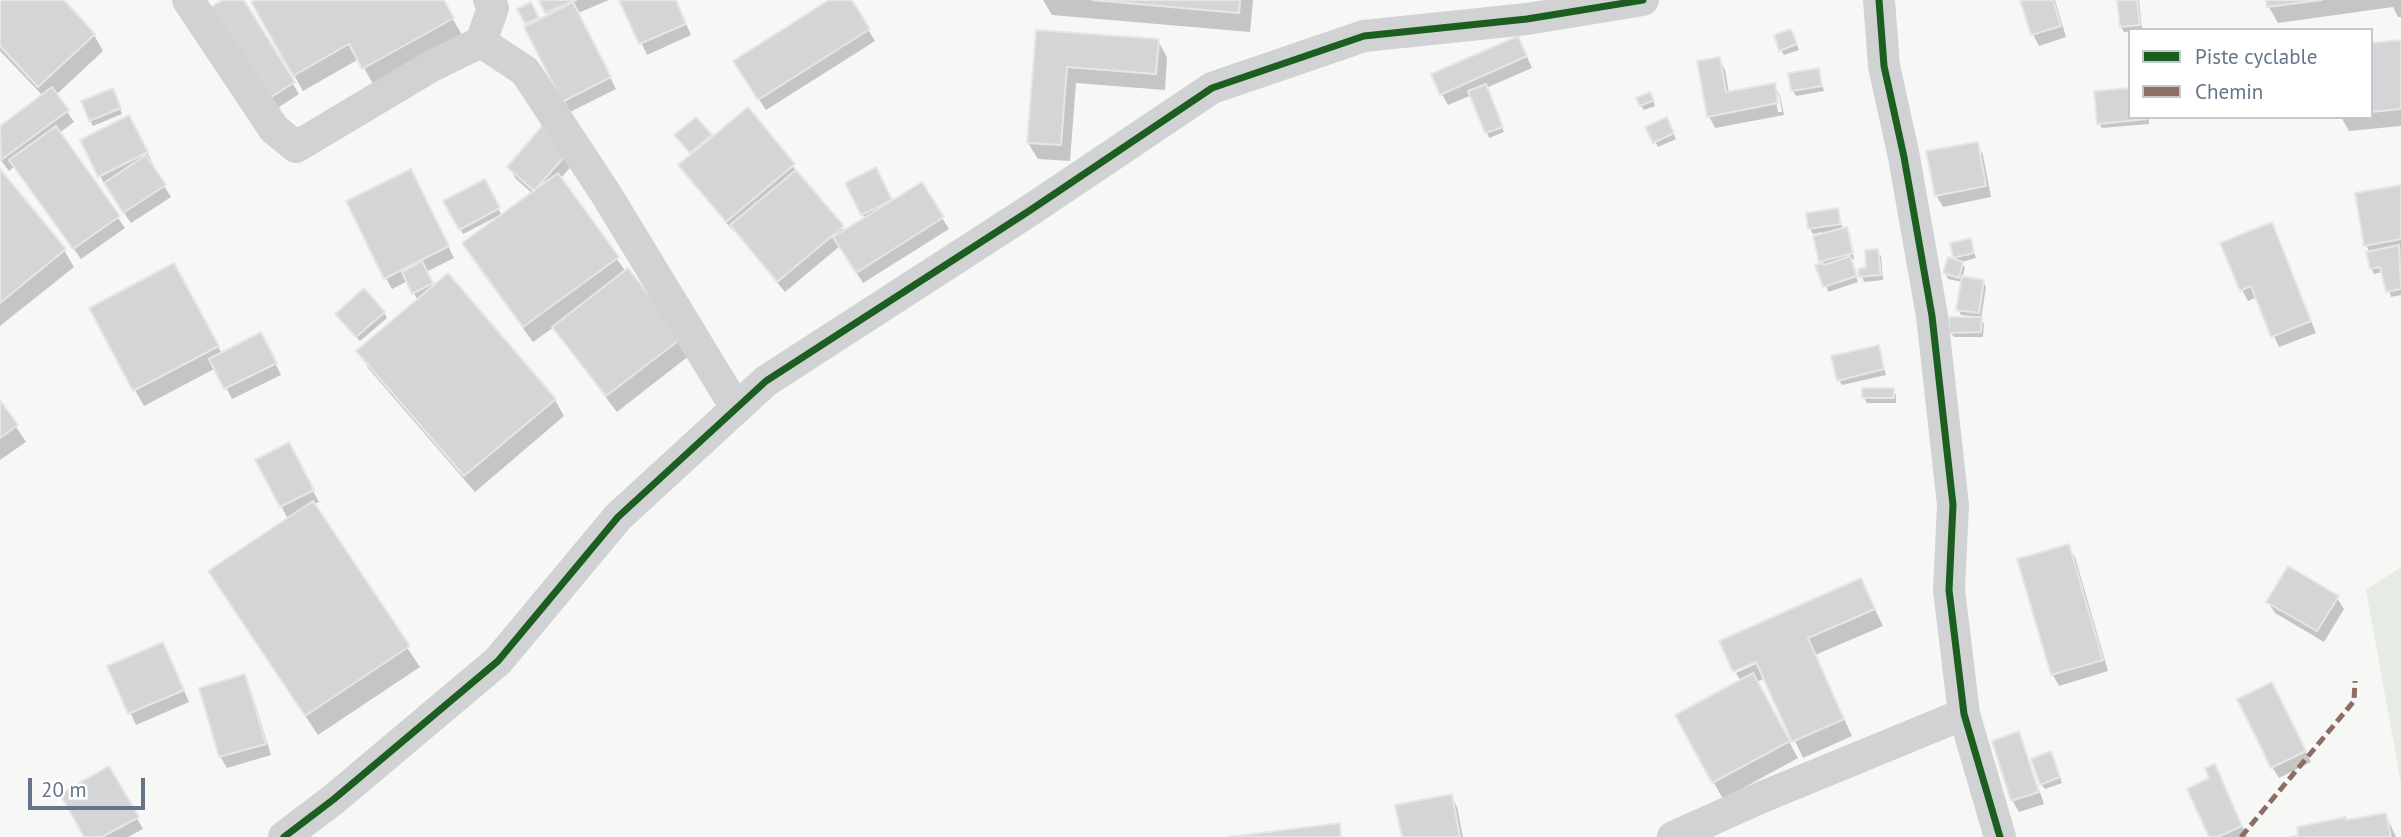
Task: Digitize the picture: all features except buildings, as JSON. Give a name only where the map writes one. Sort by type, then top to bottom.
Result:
[{"type":"street","points":[[188,0],[274,129],[296,147],[430,67],[481,42],[493,8],[489,0]]},
{"type":"street","points":[[284,837],[334,799],[498,661],[618,517],[766,381],[1029,211],[1212,88],[1364,36],[1527,19],[1643,0]]},
{"type":"street","points":[[1879,0],[1884,66],[1905,157],[1932,316],[1953,505],[1949,590],[1964,713],[2000,837]]},
{"type":"street","points":[[481,42],[525,71],[606,194],[736,408]]},
{"type":"street","points":[[1673,837],[1964,713]]},
{"type":"shaded area","points":[[2401,567],[2401,783],[2366,590]]},
{"type":"marked path","points":[[2241,837],[2354,701],[2355,681]]},
{"type":"cycle path","points":[[284,837],[334,799],[498,661],[618,517],[766,381],[1029,211],[1212,88],[1364,36],[1527,19],[1643,0]]},
{"type":"cycle path","points":[[1879,0],[1884,66],[1904,157],[1932,316],[1953,505],[1949,590],[1964,714],[2000,837]]}]
